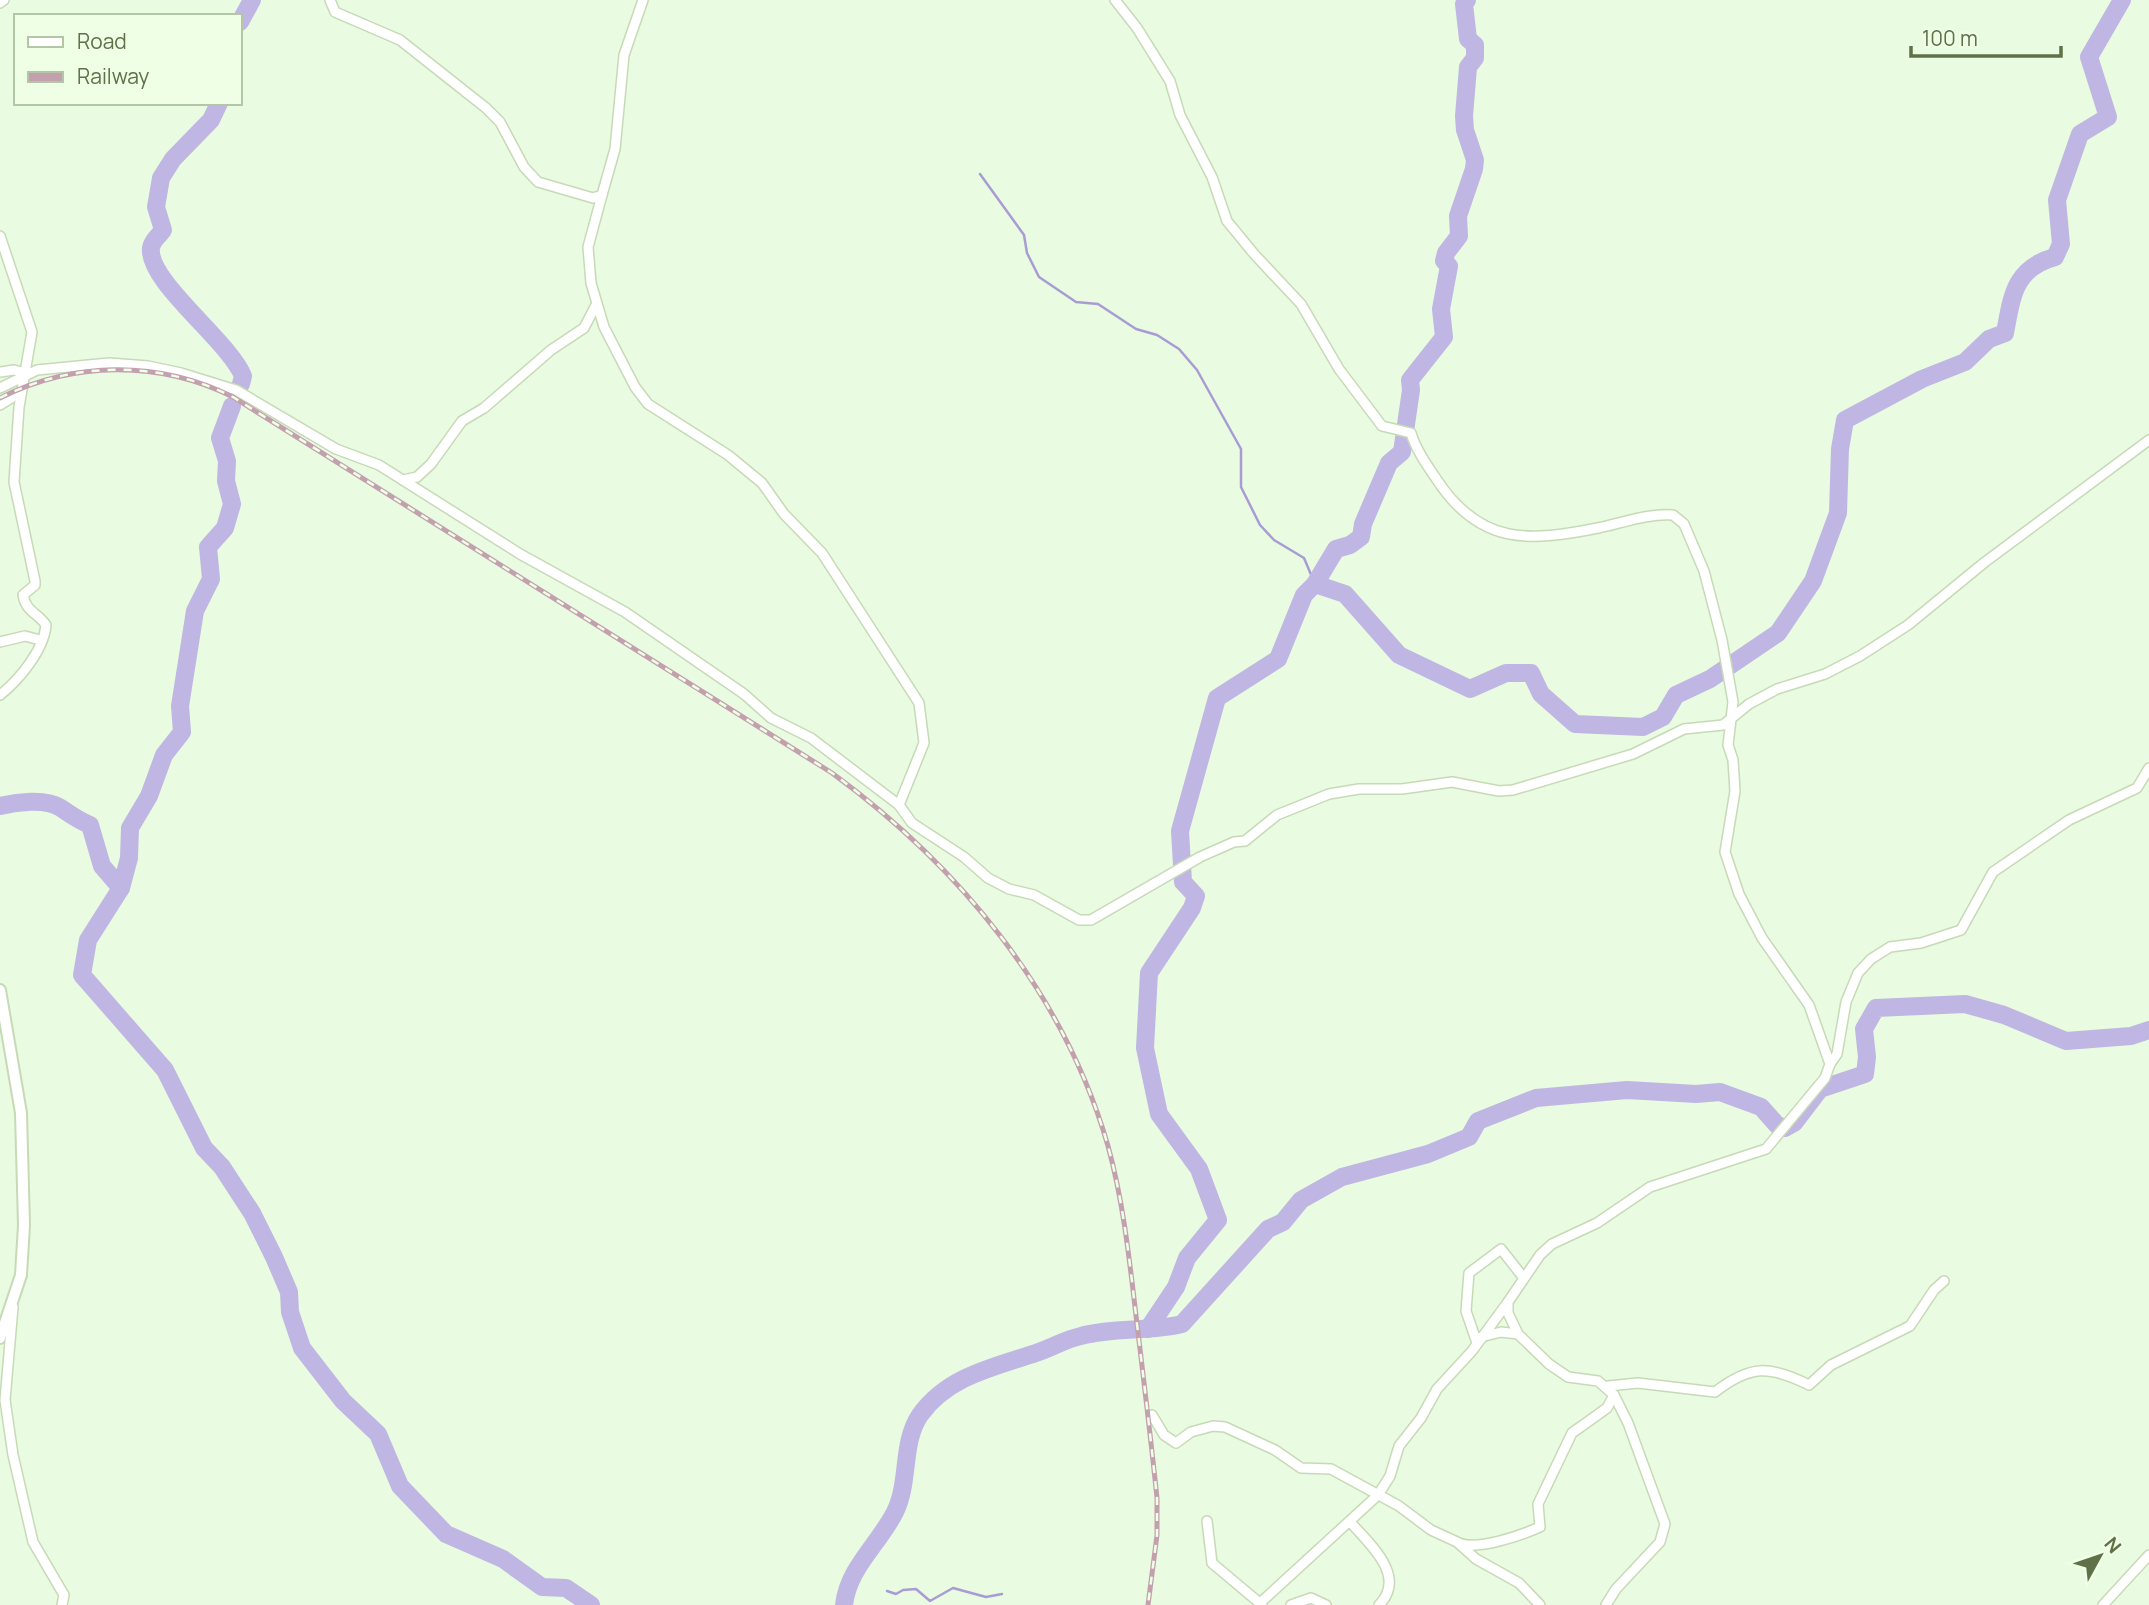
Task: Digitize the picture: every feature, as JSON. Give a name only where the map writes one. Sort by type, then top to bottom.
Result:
[{"type":"street","points":[[330,0],[335,12],[390,34],[409,46],[494,115],[515,145],[524,167],[538,182],[585,198],[602,195]]},
{"type":"street","points":[[643,0],[624,55],[612,163],[588,247],[596,305],[619,356],[648,404],[728,455],[762,483],[784,514],[822,553],[919,703],[924,743],[899,805]]},
{"type":"street","points":[[1115,0],[1170,81],[1180,115],[1212,177],[1227,221],[1307,312],[1339,369],[1382,426],[1411,433],[1425,463],[1450,499],[1474,522],[1514,536],[1536,537],[1582,531],[1666,514],[1679,518],[1704,570],[1722,640],[1733,702],[1728,745],[1733,760],[1735,792],[1725,852],[1739,894],[1762,938],[1809,1005],[1830,1064]]},
{"type":"street","points":[[0,236],[32,332],[21,392],[14,482],[35,581],[23,595],[24,602],[30,612],[46,625],[30,663],[16,682],[0,695]]},
{"type":"street","points":[[403,480],[417,477],[430,464],[462,421],[484,408],[551,350],[584,328],[596,305]]},
{"type":"street","points":[[0,372],[14,370],[26,373],[109,363],[148,366],[181,373],[236,390],[337,449],[380,466],[520,554],[625,612],[744,694],[771,718],[811,737],[899,805],[912,823],[964,857],[988,878],[1009,889],[1034,895],[1079,920],[1091,920],[1200,857],[1234,842],[1245,841],[1277,815],[1329,794],[1359,789],[1402,789],[1452,782],[1499,791],[1513,790],[1633,754],[1684,729],[1723,725],[1749,704],[1777,689],[1825,674],[1860,656],[1908,625],[1977,568],[2149,440]]},
{"type":"street","points":[[0,388],[26,373]]},
{"type":"street","points":[[0,405],[21,392]]},
{"type":"street","points":[[0,642],[25,636],[40,640]]},
{"type":"street","points":[[1207,1521],[1212,1563],[1261,1604],[1289,1574],[1351,1523],[1378,1495],[1390,1476],[1399,1446],[1421,1418],[1437,1389],[1479,1340],[1546,1248],[1605,1218],[1650,1186],[1766,1149],[1825,1078],[1837,1055],[1846,1002],[1858,973],[1871,958],[1889,947],[1921,943],[1961,930],[1993,872],[2069,820],[2137,788],[2144,781],[2149,768]]},
{"type":"street","points":[[0,990],[21,1113],[24,1225],[5,1400],[13,1455],[33,1542],[64,1595],[62,1605]]},
{"type":"street","points":[[1479,1340],[1466,1311],[1469,1273],[1501,1249],[1523,1278]]},
{"type":"street","points":[[1508,1301],[1508,1313],[1518,1334],[1559,1373],[1608,1386],[1638,1383],[1715,1392],[1737,1375],[1761,1369],[1809,1385],[1831,1366],[1910,1326],[1934,1290],[1944,1281]]},
{"type":"street","points":[[0,1338],[15,1298]]},
{"type":"street","points":[[1479,1340],[1501,1332],[1518,1334]]},
{"type":"street","points":[[1606,1605],[1616,1589],[1660,1542],[1665,1531],[1654,1491],[1615,1395],[1608,1386]]},
{"type":"street","points":[[1152,1415],[1164,1436],[1176,1443],[1191,1432],[1213,1426],[1226,1427],[1275,1450],[1301,1468],[1331,1469],[1399,1506],[1431,1530],[1468,1546],[1489,1544],[1539,1527],[1538,1504],[1572,1433],[1607,1408],[1615,1395]]},
{"type":"street","points":[[1351,1523],[1390,1572],[1390,1591],[1379,1605]]},
{"type":"street","points":[[1457,1542],[1476,1559],[1519,1583],[1540,1605]]},
{"type":"street","points":[[2103,1605],[2149,1555]]},
{"type":"street","points":[[1291,1605],[1311,1598],[1326,1605]]},
{"type":"waterway","points":[[242,18],[252,0]]},
{"type":"waterway","points":[[1148,1329],[1176,1287],[1187,1258],[1218,1220],[1199,1169],[1159,1114],[1145,1048],[1149,973],[1192,908],[1196,896],[1183,882],[1180,831],[1217,698],[1278,659],[1304,595],[1315,584],[1336,549],[1350,545],[1361,537],[1363,524],[1389,463],[1402,452],[1410,380],[1444,337],[1441,309],[1449,266],[1444,261],[1446,253],[1459,236],[1458,216],[1475,160],[1465,130],[1464,116],[1468,67],[1475,58],[1475,45],[1468,39],[1464,4],[1467,0]]},
{"type":"waterway","points":[[1315,584],[1345,594],[1399,655],[1470,689],[1506,673],[1531,673],[1541,694],[1575,724],[1643,727],[1663,717],[1676,695],[1710,679],[1778,633],[1813,581],[1838,513],[1840,449],[1845,420],[1922,379],[1965,362],[1989,339],[2005,333],[2017,285],[2031,268],[2055,257],[2061,244],[2057,200],[2080,134],[2108,117],[2089,57],[2122,0]]},
{"type":"waterway","points":[[218,105],[211,120],[173,159],[161,178],[156,207],[163,230],[151,248],[153,261],[174,294],[235,362],[243,376],[241,384]]},
{"type":"waterway","points":[[980,174],[1024,235],[1027,253],[1039,277],[1076,302],[1098,304],[1136,329],[1157,335],[1179,349],[1197,370],[1241,449],[1241,487],[1260,525],[1274,540],[1304,558],[1315,584]]},
{"type":"waterway","points":[[232,406],[220,438],[227,461],[226,481],[232,504],[225,528],[208,547],[211,579],[195,611],[180,706],[182,732],[164,755],[149,796],[130,828],[129,858],[121,888],[88,940],[82,975],[165,1070],[204,1148],[222,1167],[252,1213],[274,1257],[289,1292],[290,1312],[302,1348],[343,1401],[378,1434],[400,1486],[446,1534],[503,1559],[542,1587],[566,1588],[591,1605]]},
{"type":"waterway","points":[[0,806],[22,802],[47,803],[90,825],[102,866],[121,888]]},
{"type":"waterway","points":[[844,1605],[851,1579],[895,1512],[903,1488],[910,1438],[920,1415],[931,1402],[958,1382],[988,1368],[1075,1337],[1106,1331],[1182,1324],[1268,1229],[1283,1222],[1301,1200],[1342,1177],[1428,1154],[1469,1137],[1478,1121],[1536,1098],[1627,1090],[1696,1094],[1720,1092],[1761,1107],[1777,1125],[1785,1128],[1794,1123],[1820,1089],[1865,1074],[1867,1057],[1864,1029],[1876,1008],[1965,1004],[2004,1015],[2066,1041],[2131,1036],[2149,1030]]},
{"type":"waterway","points":[[887,1591],[896,1594],[903,1590],[916,1589],[930,1601],[953,1588],[986,1597],[1002,1594]]},
{"type":"railway","points":[[0,398],[57,377],[116,370],[176,376],[233,397],[832,773],[879,809],[923,849],[964,892],[1001,937],[1035,985],[1064,1036],[1089,1090],[1108,1146],[1126,1235],[1157,1498],[1157,1535],[1148,1605]]}]
